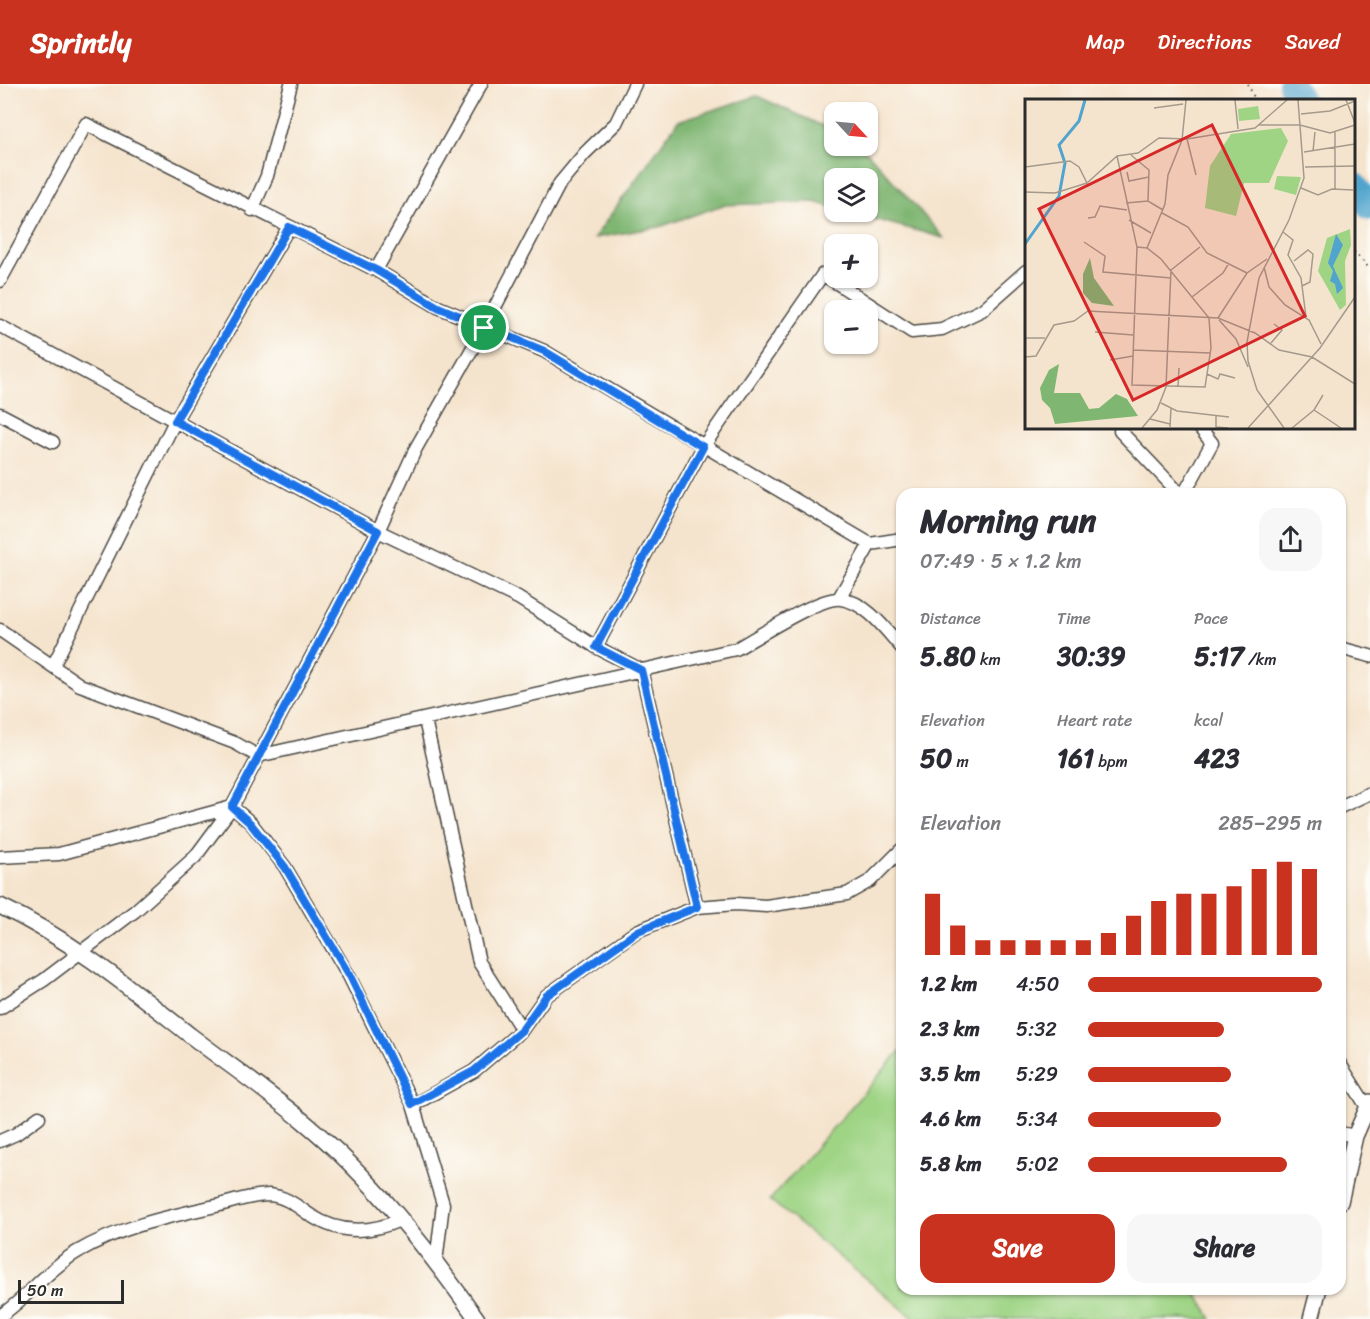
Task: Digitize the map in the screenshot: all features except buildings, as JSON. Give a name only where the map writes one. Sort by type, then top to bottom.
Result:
[{"type":"street","points":[[252,210],[267,176],[291,84]]},
{"type":"street","points":[[376,270],[480,84]]},
{"type":"street","points":[[0,1008],[44,980],[135,911],[195,856],[232,807],[378,531],[416,448],[484,328],[560,183],[585,153],[616,123],[635,84]]},
{"type":"street","points":[[0,281],[86,124],[168,164],[252,210],[376,270],[438,307],[544,351],[870,544],[896,539]]},
{"type":"street","points":[[52,666],[175,421],[289,227]]},
{"type":"street","points":[[596,647],[703,447],[823,274],[912,332],[942,329],[982,310],[1025,272]]},
{"type":"street","points":[[0,326],[378,531],[518,598],[596,647],[641,670],[697,907]]},
{"type":"street","points":[[0,414],[53,442]]},
{"type":"street","points":[[1186,488],[1212,443],[1201,429]]},
{"type":"street","points":[[1120,431],[1176,488]]},
{"type":"street","points":[[0,630],[80,685],[235,743],[258,756],[736,649],[802,612],[839,598],[870,544]]},
{"type":"street","points":[[839,598],[864,610],[896,642]]},
{"type":"street","points":[[1346,650],[1370,656]]},
{"type":"street","points":[[425,720],[479,963],[522,1030]]},
{"type":"street","points":[[1346,804],[1370,793]]},
{"type":"street","points":[[0,857],[59,854],[232,807]]},
{"type":"street","points":[[232,807],[250,823],[285,867],[350,976],[412,1104],[443,1204],[436,1262]]},
{"type":"street","points":[[412,1104],[474,1071],[522,1030],[546,996],[638,931],[697,907],[736,904],[766,906],[847,894],[870,881],[896,855]]},
{"type":"street","points":[[0,906],[82,950],[303,1121],[346,1161],[400,1220],[436,1262],[477,1319]]},
{"type":"street","points":[[1346,1073],[1369,1106],[1355,1136],[1346,1176]]},
{"type":"street","points":[[0,1141],[16,1134],[39,1117]]},
{"type":"street","points":[[1346,1134],[1355,1136]]},
{"type":"street","points":[[0,1316],[19,1303],[48,1274],[76,1252],[117,1232],[159,1218],[266,1195],[290,1201],[324,1224],[357,1232],[381,1229],[400,1220]]},
{"type":"street","points":[[1311,1319],[1317,1295]]},
{"type":"path","points":[[1248,84],[1255,99]]},
{"type":"path","points":[[1355,254],[1370,269]]},
{"type":"green space","points":[[757,96],[824,126],[824,156],[871,156],[944,238],[878,220],[878,168],[824,168],[824,205],[815,202],[723,205],[659,227],[594,238],[678,121]]},
{"type":"green space","points":[[896,1056],[896,1295],[1198,1295],[1212,1319],[915,1319],[770,1200]]},
{"type":"waterway","points":[[1291,84],[1300,99]]},
{"type":"waterway","points":[[1355,186],[1370,207]]},
{"type":"route","points":[[289,227],[376,270],[438,307],[484,328],[544,351],[703,447],[596,647],[641,670],[697,907],[638,931],[546,996],[522,1030],[474,1071],[412,1104],[350,976],[285,867],[250,823],[232,807],[378,531],[175,421],[289,227]]}]
